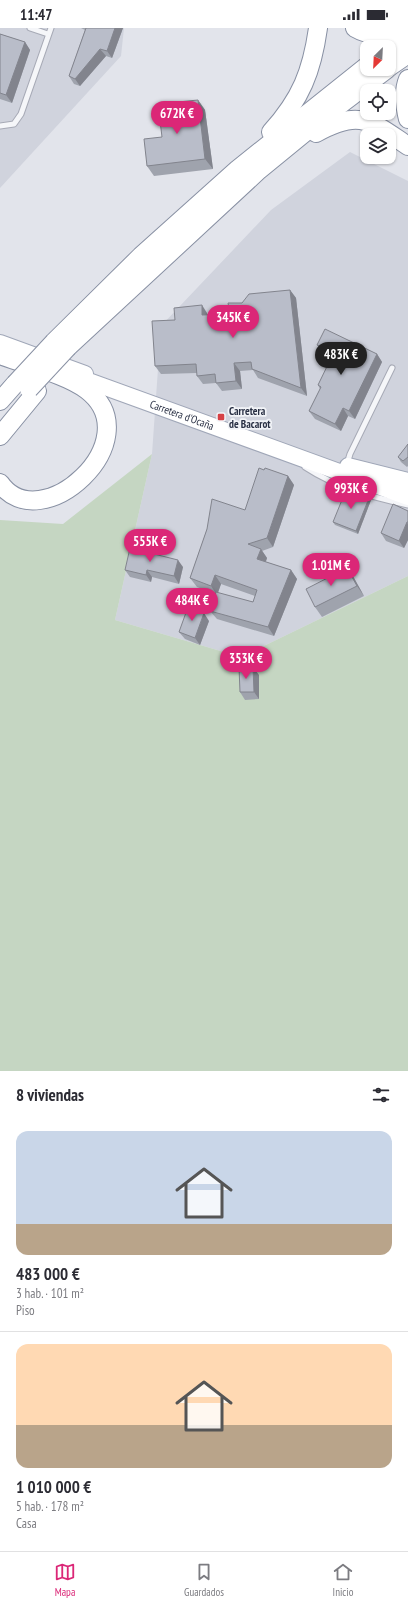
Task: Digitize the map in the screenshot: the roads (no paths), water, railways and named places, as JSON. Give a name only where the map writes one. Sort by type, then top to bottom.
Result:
[{"type":"highway","points":[[81,326],[108,279],[281,121],[294,104],[311,67],[318,28]]},
{"type":"highway","points":[[355,28],[370,34],[381,36],[394,33],[405,28]]},
{"type":"highway","points":[[396,45],[408,36]]},
{"type":"highway","points":[[396,62],[408,54]]},
{"type":"highway","points":[[0,423],[27,388],[66,346],[81,326],[141,256],[238,169],[360,72]]},
{"type":"highway","points":[[81,326],[188,235],[259,170],[325,116],[378,76]]},
{"type":"highway","points":[[408,79],[405,95],[408,119]]},
{"type":"highway","points":[[240,189],[261,177],[315,134],[346,119],[358,119],[370,123],[408,146]]},
{"type":"highway","points":[[0,355],[75,382],[88,391],[101,407],[106,418],[107,431],[105,442],[92,468],[67,491],[49,498],[36,500],[23,498],[11,493],[0,483]]},
{"type":"highway","points":[[0,402],[27,388]]},
{"type":"highway","points":[[0,436],[27,388]]},
{"type":"main road","name":"Carretera d'Ocaña","points":[[0,343],[346,465],[407,483]]},
{"type":"main road","name":"Carretera d'Ocaña","points":[[0,351],[168,409],[289,455],[408,497]]},
{"type":"main road","points":[[304,460],[407,483]]},
{"type":"lane","points":[[30,28],[48,34]]},
{"type":"lane","points":[[0,126],[14,124],[20,114],[51,28]]},
{"type":"lane","points":[[346,465],[392,368]]},
{"type":"lane","points":[[289,455],[307,468],[336,485],[381,500],[408,505]]},
{"type":"place","name":"Carretera de Bacarot","points":[[221,417]]}]
